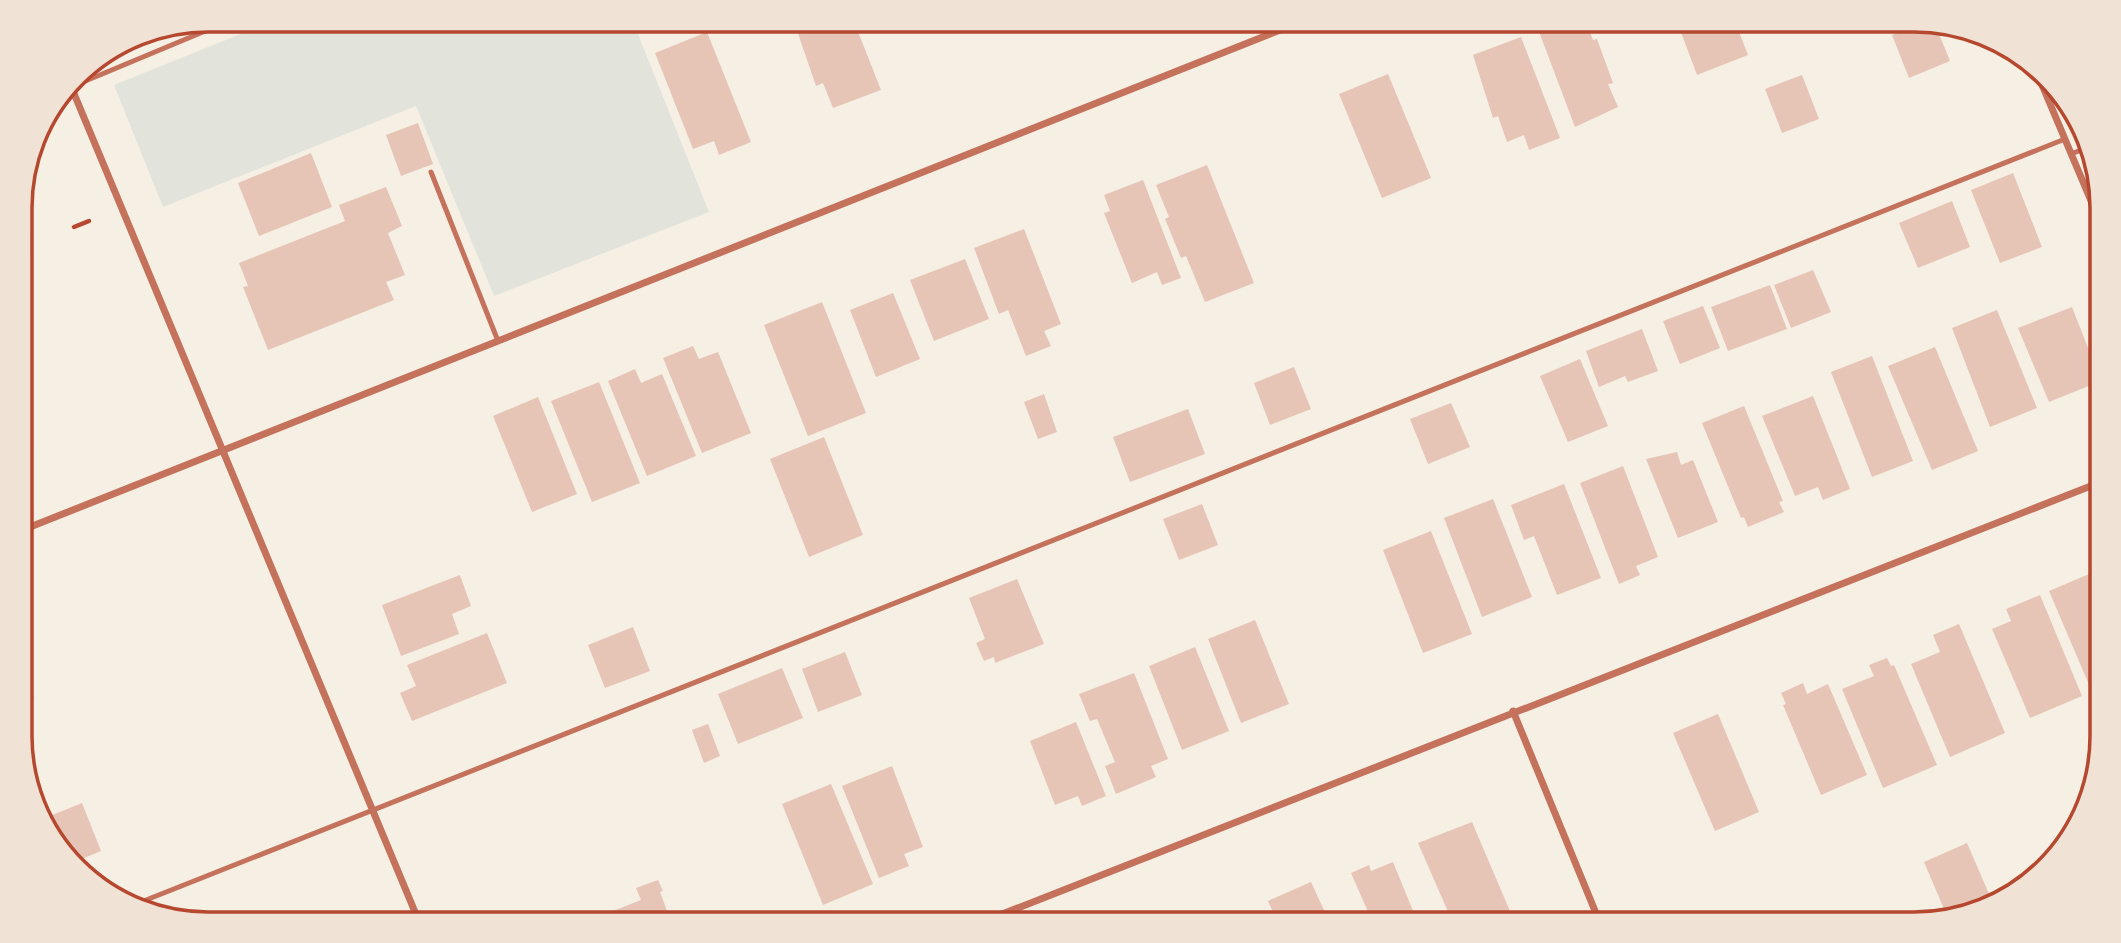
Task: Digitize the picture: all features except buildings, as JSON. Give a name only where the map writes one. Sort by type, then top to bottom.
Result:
[{"type":"street","points":[[32,526],[1275,32]]},
{"type":"street","points":[[2044,90],[2089,196]]},
{"type":"street","points":[[74,94],[221,452],[416,912]]},
{"type":"street","points":[[1007,912],[2090,486]]},
{"type":"street","points":[[1513,711],[1595,911]]},
{"type":"lane","points":[[88,78],[201,32]]},
{"type":"lane","points":[[146,900],[2065,139]]},
{"type":"lane","points":[[2071,154],[2080,150]]},
{"type":"lane","points":[[431,172],[498,341]]},
{"type":"path","points":[[74,227],[89,221]]},
{"type":"shaded area","points":[[246,32],[637,32],[709,212],[494,296],[416,106],[163,207],[114,85]]}]
